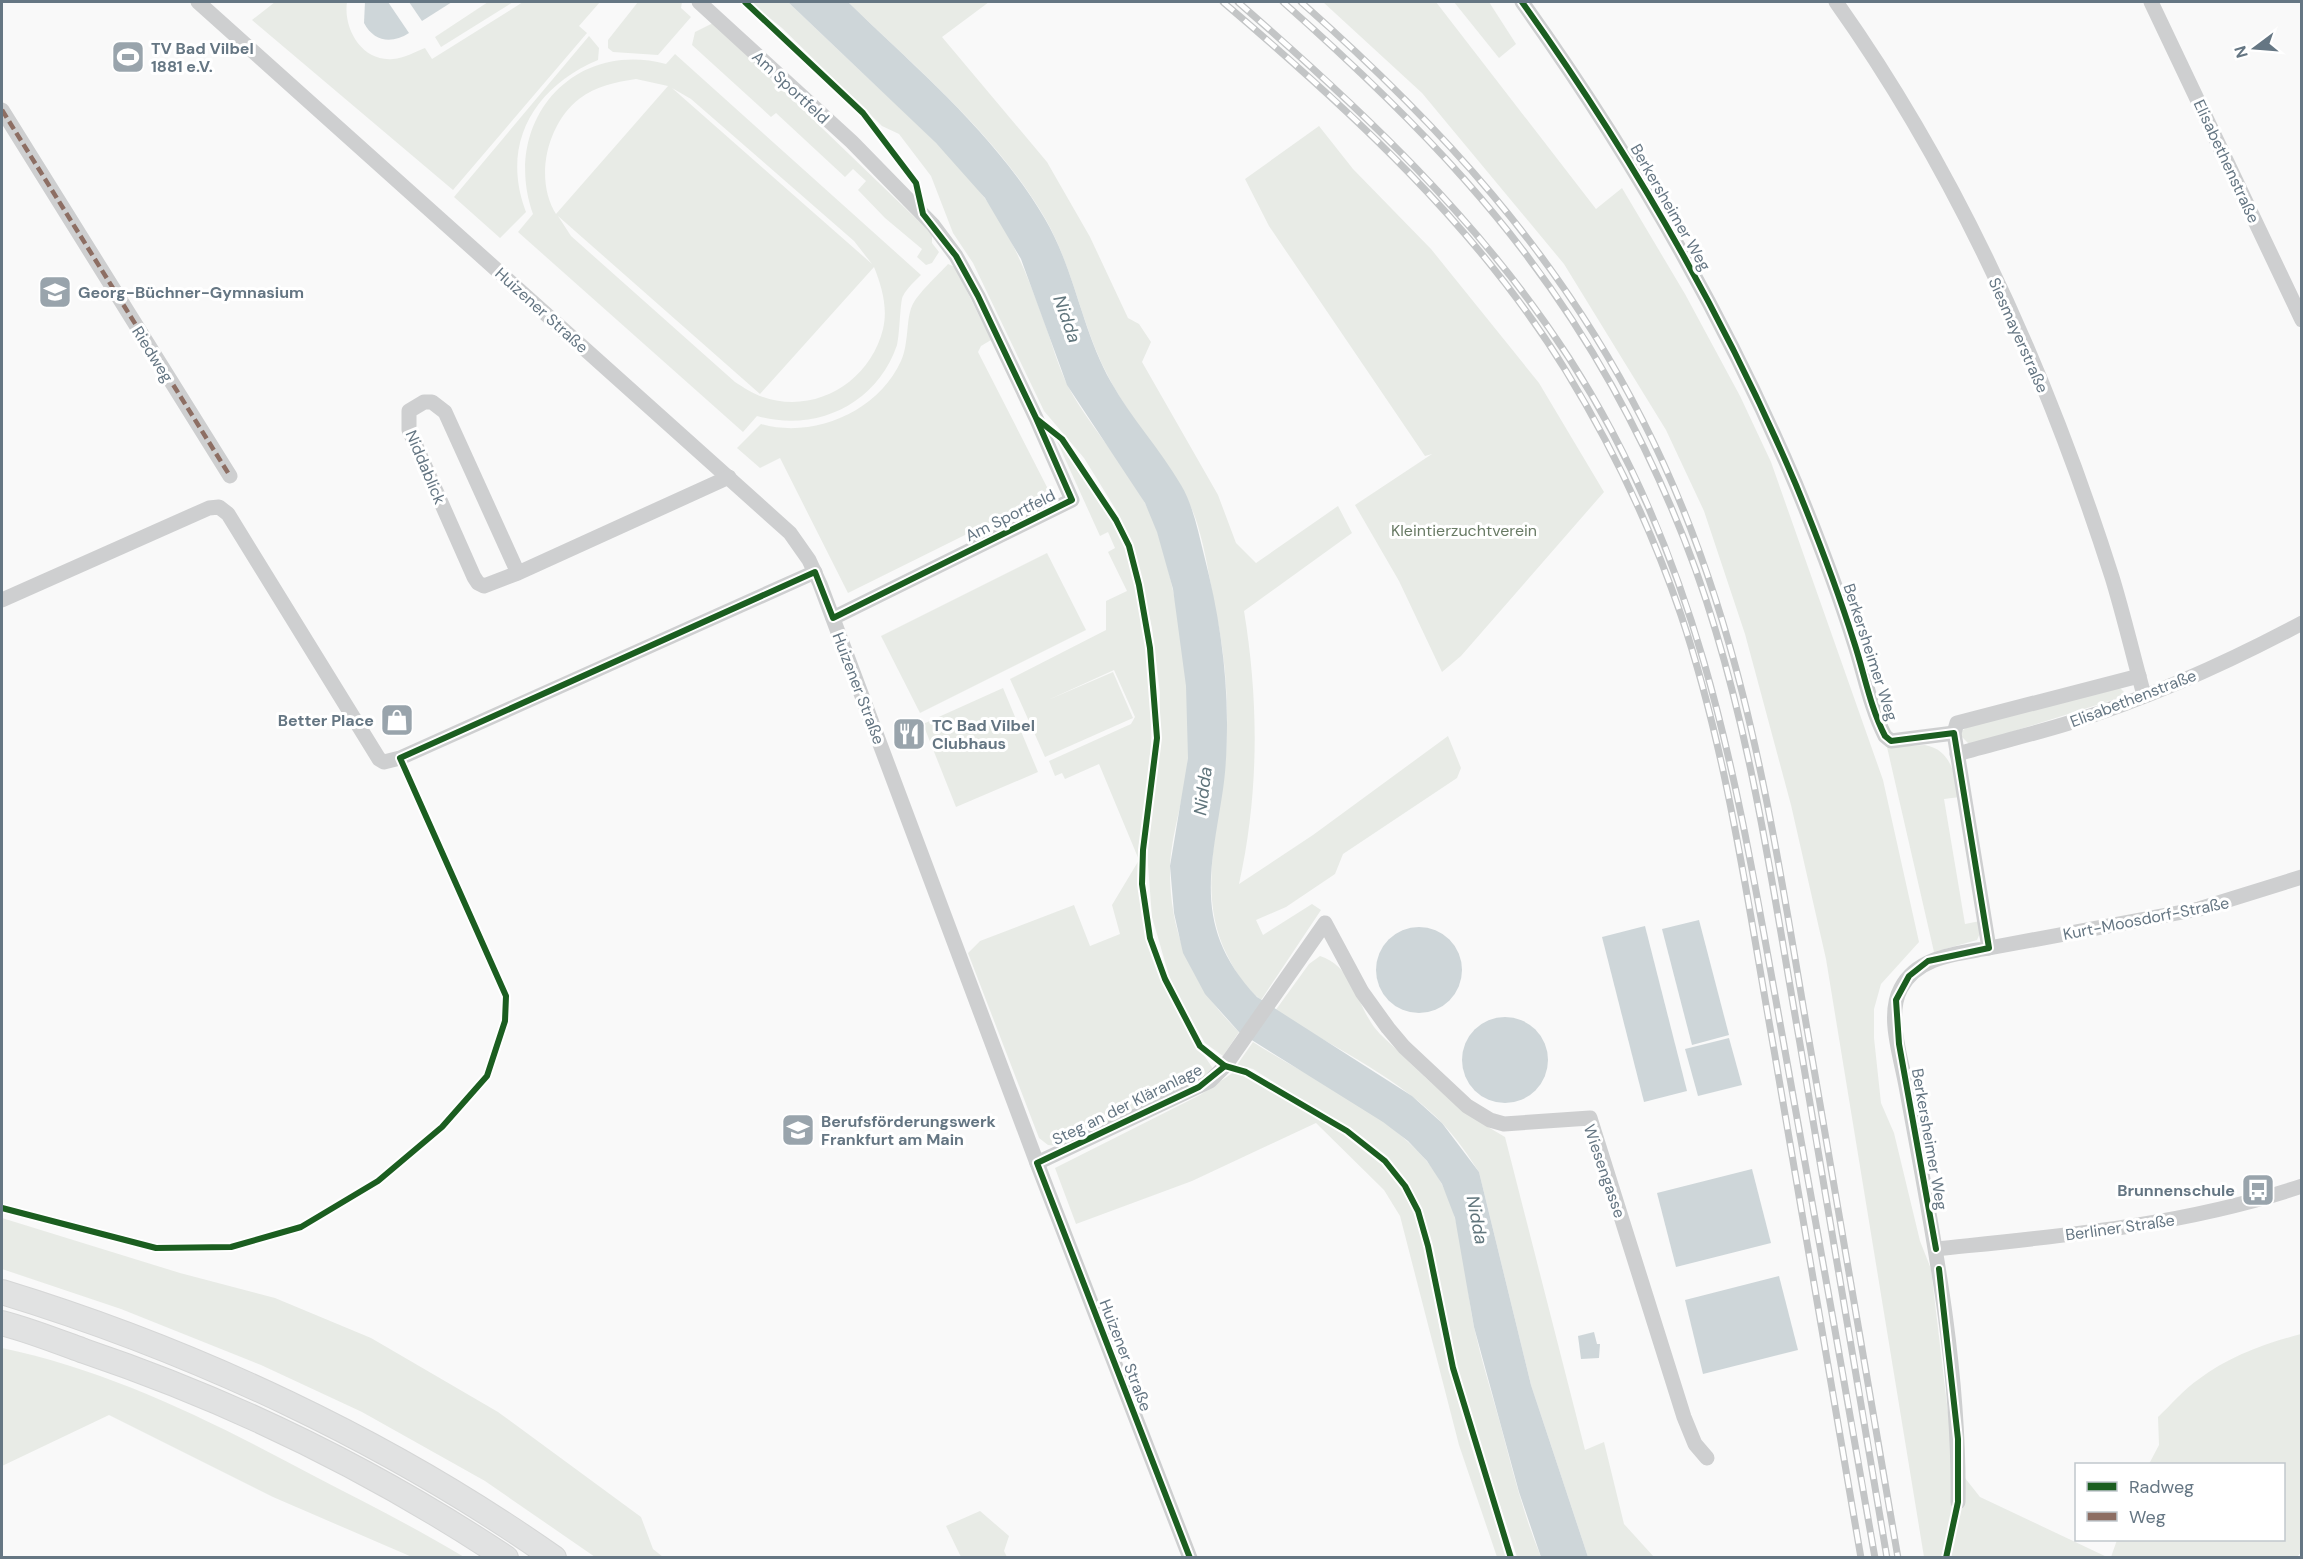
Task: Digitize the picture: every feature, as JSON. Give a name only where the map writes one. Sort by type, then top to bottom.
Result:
[{"type":"highway","points":[[2,1292],[153,1344],[294,1406],[443,1486],[554,1557]]},
{"type":"highway","points":[[2,1323],[142,1370],[280,1430],[431,1511],[506,1557]]},
{"type":"street","name":"Huizener Straße","points":[[198,2],[790,532],[815,572],[833,618],[1037,1163],[1190,1557]]},
{"type":"street","name":"Am Sportfeld","points":[[699,2],[852,142],[933,225],[956,256],[978,296],[1072,500],[833,618]]},
{"type":"street","name":"Berkersheimer Weg","points":[[1522,2],[1612,134],[1682,250],[1727,336],[1796,486],[1838,592],[1880,727],[1891,741],[1954,734]]},
{"type":"street","name":"Siesmayerstraße","points":[[1836,2],[1890,84],[1930,152],[2016,326],[2089,510],[2112,577],[2144,695]]},
{"type":"street","name":"Elisabethenstraße","points":[[2151,2],[2301,320]]},
{"type":"street","name":"Riedweg","points":[[2,110],[230,476]]},
{"type":"street","name":"Niddablick","points":[[518,573],[445,412],[432,402],[415,406],[409,411],[409,430],[478,583],[489,586],[518,573],[729,477]]},
{"type":"street","points":[[2,600],[209,508],[219,507],[228,514],[379,759],[384,762],[400,758],[815,572]]},
{"type":"street","name":"Elisabethenstraße","points":[[1957,754],[2072,722],[2144,695],[2238,655],[2301,622]]},
{"type":"street","name":"Elisabethenstraße","points":[[1954,734],[1957,723],[2139,676]]},
{"type":"street","points":[[1954,734],[1989,948]]},
{"type":"street","name":"Kurt-Moosdorf-Straße","points":[[1989,948],[2199,909],[2301,878]]},
{"type":"street","name":"Steg an der Kläranlage","points":[[1037,1163],[1210,1081],[1232,1055],[1325,923]]},
{"type":"street","name":"Wiesengasse","points":[[1325,923],[1362,992],[1388,1028],[1404,1047],[1467,1106],[1490,1120],[1504,1124],[1590,1118],[1684,1417],[1695,1444],[1707,1458]]},
{"type":"street","name":"Berkersheimer Weg","points":[[1958,1502],[1957,1416],[1936,1249],[1899,1044],[1896,1000],[1909,976],[1928,961],[1989,948]]},
{"type":"street","name":"Berliner Straße","points":[[1936,1249],[2142,1226],[2230,1207],[2301,1186]]},
{"type":"green space","points":[[275,2],[347,2],[348,23],[352,33],[357,42],[372,55],[382,59],[393,59],[425,48],[432,59],[523,2],[600,2],[579,26],[587,33],[453,190],[252,20]]},
{"type":"green space","points":[[488,2],[513,2],[441,47],[435,37]]},
{"type":"green space","points":[[638,2],[682,2],[681,8],[691,17],[658,55],[613,52],[608,48],[608,40]]},
{"type":"green space","points":[[750,2],[788,2],[927,134],[977,188],[998,218],[1018,256],[1069,388],[1141,495],[1150,514],[1173,588],[1183,644],[1188,701],[1188,757],[1170,868],[1174,915],[1179,937],[1197,977],[1209,997],[1239,1032],[1223,1056],[1205,1043],[1172,986],[1152,917],[1147,852],[1158,753],[1160,693],[1152,628],[1136,555],[1118,513],[1084,458],[1044,411],[973,263],[953,233],[931,176],[899,134],[882,126],[782,28]]},
{"type":"green space","points":[[848,2],[989,2],[942,37],[1047,162],[1090,237],[1128,318],[1139,324],[1151,342],[1142,362],[1218,495],[1236,543],[1256,563],[1338,506],[1352,533],[1244,611],[1252,679],[1255,748],[1246,850],[1239,884],[1313,835],[1448,736],[1461,768],[1457,778],[1343,854],[1335,874],[1286,907],[1256,920],[1263,935],[1312,904],[1321,910],[1261,1000],[1237,974],[1230,961],[1218,931],[1213,906],[1211,881],[1226,755],[1227,702],[1219,630],[1206,557],[1194,514],[1170,471],[1109,378],[1092,339],[1056,239],[1026,189],[1004,160],[955,105]]},
{"type":"green space","points":[[1323,2],[1436,2],[1596,209],[1622,188],[1685,294],[1740,396],[1771,462],[1883,780],[1919,942],[1881,984],[1874,1009],[1874,1038],[1881,1103],[1894,1133],[1920,1241],[1931,1269],[1954,1464],[1980,1497],[2107,1557],[1924,1557],[1826,959],[1791,805],[1745,634],[1704,511],[1666,430],[1564,264],[1422,93]]},
{"type":"green space","points":[[1454,2],[1489,2],[1516,44],[1499,58]]},
{"type":"green space","points":[[713,23],[932,234],[932,243],[939,252],[932,263],[926,265],[917,257],[922,249],[885,218],[858,190],[866,181],[853,169],[845,177],[776,113],[771,117],[692,45],[695,32]]},
{"type":"green space","points":[[589,36],[599,48],[598,60],[575,71],[556,86],[540,102],[528,121],[520,141],[517,163],[519,187],[526,212],[500,238],[454,197]]},
{"type":"green space","points":[[675,54],[921,275],[903,296],[897,345],[888,366],[859,398],[842,409],[822,417],[801,420],[779,420],[757,416],[743,432],[518,232],[533,214],[526,181],[527,149],[536,120],[552,96],[574,77],[601,64],[632,60],[666,64]],"holes":[[[636,79],[668,86],[556,214],[549,200],[545,169],[547,153],[559,123],[579,99],[592,91],[606,85]],[[672,88],[691,99],[854,241],[872,264]],[[558,216],[760,394],[874,267],[883,298],[885,313],[883,329],[866,365],[838,390],[802,401],[783,401],[763,397],[735,382],[571,236]]]},
{"type":"green space","name":"Kleintierzuchtverein","points":[[1319,126],[1353,169],[1431,249],[1539,383],[1604,492],[1461,656],[1442,672],[1399,581],[1355,505],[1432,454],[1425,456],[1269,226],[1245,179]]},
{"type":"green space","points":[[948,264],[955,267],[991,340],[981,346],[978,352],[1050,493],[848,593],[780,458],[760,468],[737,448],[761,424],[781,428],[802,428],[822,424],[842,417],[877,394],[891,379],[904,354],[910,311],[915,301]]},
{"type":"green space","points":[[1056,439],[1063,445],[1109,517],[1124,547],[1136,583],[1145,628],[1152,700],[1151,743],[1141,840],[1142,913],[1152,955],[1159,972],[1184,1023],[1214,1070],[1191,1084],[1057,1146],[1048,1145],[1039,1138],[968,953],[980,941],[1074,905],[1090,946],[1120,934],[1112,905],[1139,860],[1099,764],[1065,779],[1062,773],[1055,776],[1049,761],[1131,724],[1135,717],[1114,670],[1048,700],[1113,672],[1133,718],[1045,757],[1010,679],[1106,630],[1106,601],[1127,591],[1108,552],[1115,548],[1108,532],[1100,536]]},
{"type":"green space","points":[[1047,553],[1086,630],[920,713],[881,636]]},
{"type":"green space","points":[[1003,688],[1038,772],[956,807],[923,724]]},
{"type":"green space","points":[[2120,688],[2124,692],[2122,697],[1970,745],[1962,737],[1962,731],[1967,727]]},
{"type":"green space","points":[[1925,745],[1941,752],[1953,771],[1960,797],[1944,799],[1965,924],[1980,921],[1980,933],[1977,940],[1934,952],[1887,747]]},
{"type":"green space","points":[[1320,956],[1340,968],[1353,986],[1374,1027],[1383,1036],[1448,1098],[1505,1137],[1585,1450],[1604,1442],[1624,1524],[1654,1557],[1588,1557],[1531,1385],[1479,1172],[1466,1153],[1443,1124],[1406,1092],[1363,1063],[1275,1011],[1309,964]]},
{"type":"green space","points":[[1253,1042],[1344,1095],[1387,1124],[1425,1159],[1438,1177],[1455,1217],[1480,1351],[1518,1491],[1541,1557],[1517,1557],[1465,1398],[1419,1203],[1387,1159],[1364,1139],[1253,1069],[1237,1065]]},
{"type":"green space","points":[[1234,1072],[1281,1093],[1358,1142],[1398,1181],[1411,1201],[1426,1248],[1440,1330],[1454,1388],[1507,1557],[1497,1557],[1459,1445],[1400,1216],[1384,1190],[1316,1123],[1192,1181],[1076,1224],[1055,1168],[1200,1095]]},
{"type":"green space","points":[[2,1218],[180,1273],[275,1298],[371,1338],[498,1412],[641,1517],[653,1549],[663,1557],[595,1557],[485,1481],[362,1412],[261,1365],[121,1309],[2,1269]]},
{"type":"green space","points":[[2301,1334],[2302,1551],[2297,1557],[2111,1557],[2117,1541],[2285,1541],[2285,1463],[2150,1463],[2159,1445],[2158,1417],[2188,1387],[2235,1357]]},
{"type":"green space","points":[[2,1348],[84,1370],[164,1401],[279,1457],[464,1557],[412,1557],[273,1497],[109,1415],[2,1466]]},
{"type":"green space","points":[[980,1511],[1009,1536],[1004,1551],[1007,1557],[961,1557],[946,1526]]},
{"type":"water","points":[[365,2],[388,2],[409,33],[390,40],[373,34],[364,23]]},
{"type":"water","points":[[409,2],[452,2],[422,21]]},
{"type":"water","name":"Nidda","points":[[788,2],[848,2],[928,78],[979,131],[1025,188],[1045,219],[1064,259],[1093,342],[1111,382],[1173,472],[1189,501],[1209,575],[1221,638],[1227,702],[1225,769],[1211,878],[1211,902],[1215,926],[1224,949],[1237,973],[1257,997],[1412,1096],[1442,1123],[1479,1172],[1531,1385],[1588,1557],[1541,1557],[1519,1492],[1474,1327],[1455,1218],[1442,1184],[1427,1161],[1408,1141],[1383,1122],[1239,1032],[1205,994],[1183,953],[1174,913],[1170,866],[1188,758],[1186,686],[1173,589],[1157,532],[1145,503],[1067,385],[1021,259],[985,198],[936,143]]},
{"type":"water","points":[[1699,920],[1729,1035],[1692,1045],[1662,929]]},
{"type":"water","points":[[1645,926],[1687,1091],[1644,1102],[1602,937]]},
{"type":"water","points":[[1419,927],[1443,934],[1455,946],[1462,970],[1455,994],[1443,1006],[1419,1013],[1395,1006],[1383,994],[1376,970],[1383,946],[1395,934]]},
{"type":"water","points":[[1505,1017],[1529,1024],[1541,1036],[1548,1060],[1541,1084],[1529,1096],[1505,1103],[1481,1096],[1469,1084],[1462,1060],[1469,1036],[1481,1024]]},
{"type":"water","points":[[1729,1038],[1742,1085],[1698,1096],[1685,1049]]},
{"type":"water","points":[[1752,1169],[1771,1243],[1676,1267],[1657,1193]]},
{"type":"water","points":[[1779,1276],[1798,1350],[1703,1374],[1685,1300]]},
{"type":"water","points":[[1594,1332],[1597,1344],[1600,1344],[1599,1358],[1581,1359],[1578,1336]]},
{"type":"railway","points":[[1223,2],[1364,128],[1452,219],[1493,268],[1531,318],[1566,371],[1600,430],[1630,490],[1670,583],[1712,722],[1735,831],[1861,1558]]},
{"type":"railway","points":[[1238,2],[1373,125],[1458,213],[1497,259],[1569,358],[1616,438],[1654,519],[1685,602],[1710,685],[1731,770],[1766,944],[1875,1558]]},
{"type":"railway","points":[[1283,2],[1378,89],[1464,179],[1504,227],[1542,277],[1612,386],[1671,506],[1716,632],[1754,783],[1887,1558]]},
{"type":"railway","points":[[1301,2],[1352,48],[1448,144],[1533,246],[1609,358],[1642,419],[1676,492],[1704,565],[1728,639],[1748,714],[1764,790],[1793,944],[1898,1558]]},
{"type":"marked path","points":[[2,110],[230,476]]},
{"type":"cycle path","points":[[2,1208],[156,1248],[231,1247],[301,1227],[378,1181],[442,1127],[487,1076],[505,1021],[506,996],[400,758],[815,572],[833,618],[1072,500],[978,296],[956,256],[923,214],[916,183],[863,113],[745,2]]},
{"type":"cycle path","points":[[1522,2],[1562,59],[1637,176],[1706,296],[1738,358],[1812,523],[1858,653],[1871,701],[1885,736],[1891,741],[1954,733],[1989,948],[1928,961],[1909,976],[1896,1000],[1899,1044],[1936,1249]]},
{"type":"cycle path","points":[[1038,420],[1062,439],[1116,520],[1129,546],[1139,585],[1150,648],[1157,738],[1143,850],[1142,884],[1150,938],[1165,979],[1200,1046],[1225,1066],[1246,1072],[1347,1131],[1385,1161],[1405,1186],[1418,1211],[1428,1246],[1453,1368],[1511,1558]]},
{"type":"cycle path","points":[[1190,1558],[1037,1163],[1199,1087],[1225,1066]]},
{"type":"cycle path","points":[[1939,1269],[1958,1439],[1958,1502],[1946,1558]]},
{"type":"place","name":"TV Bad Vilbel 1881 e.V.","points":[[128,57]]},
{"type":"place","name":"Georg-Büchner-Gymnasium","points":[[55,292]]},
{"type":"place","name":"Better Place","points":[[397,720]]},
{"type":"place","name":"TC Bad Vilbel Clubhaus","points":[[909,734]]},
{"type":"place","name":"Berufsförderungswerk Frankfurt am Main","points":[[798,1130]]},
{"type":"place","name":"Brunnenschule","points":[[2258,1190]]}]
